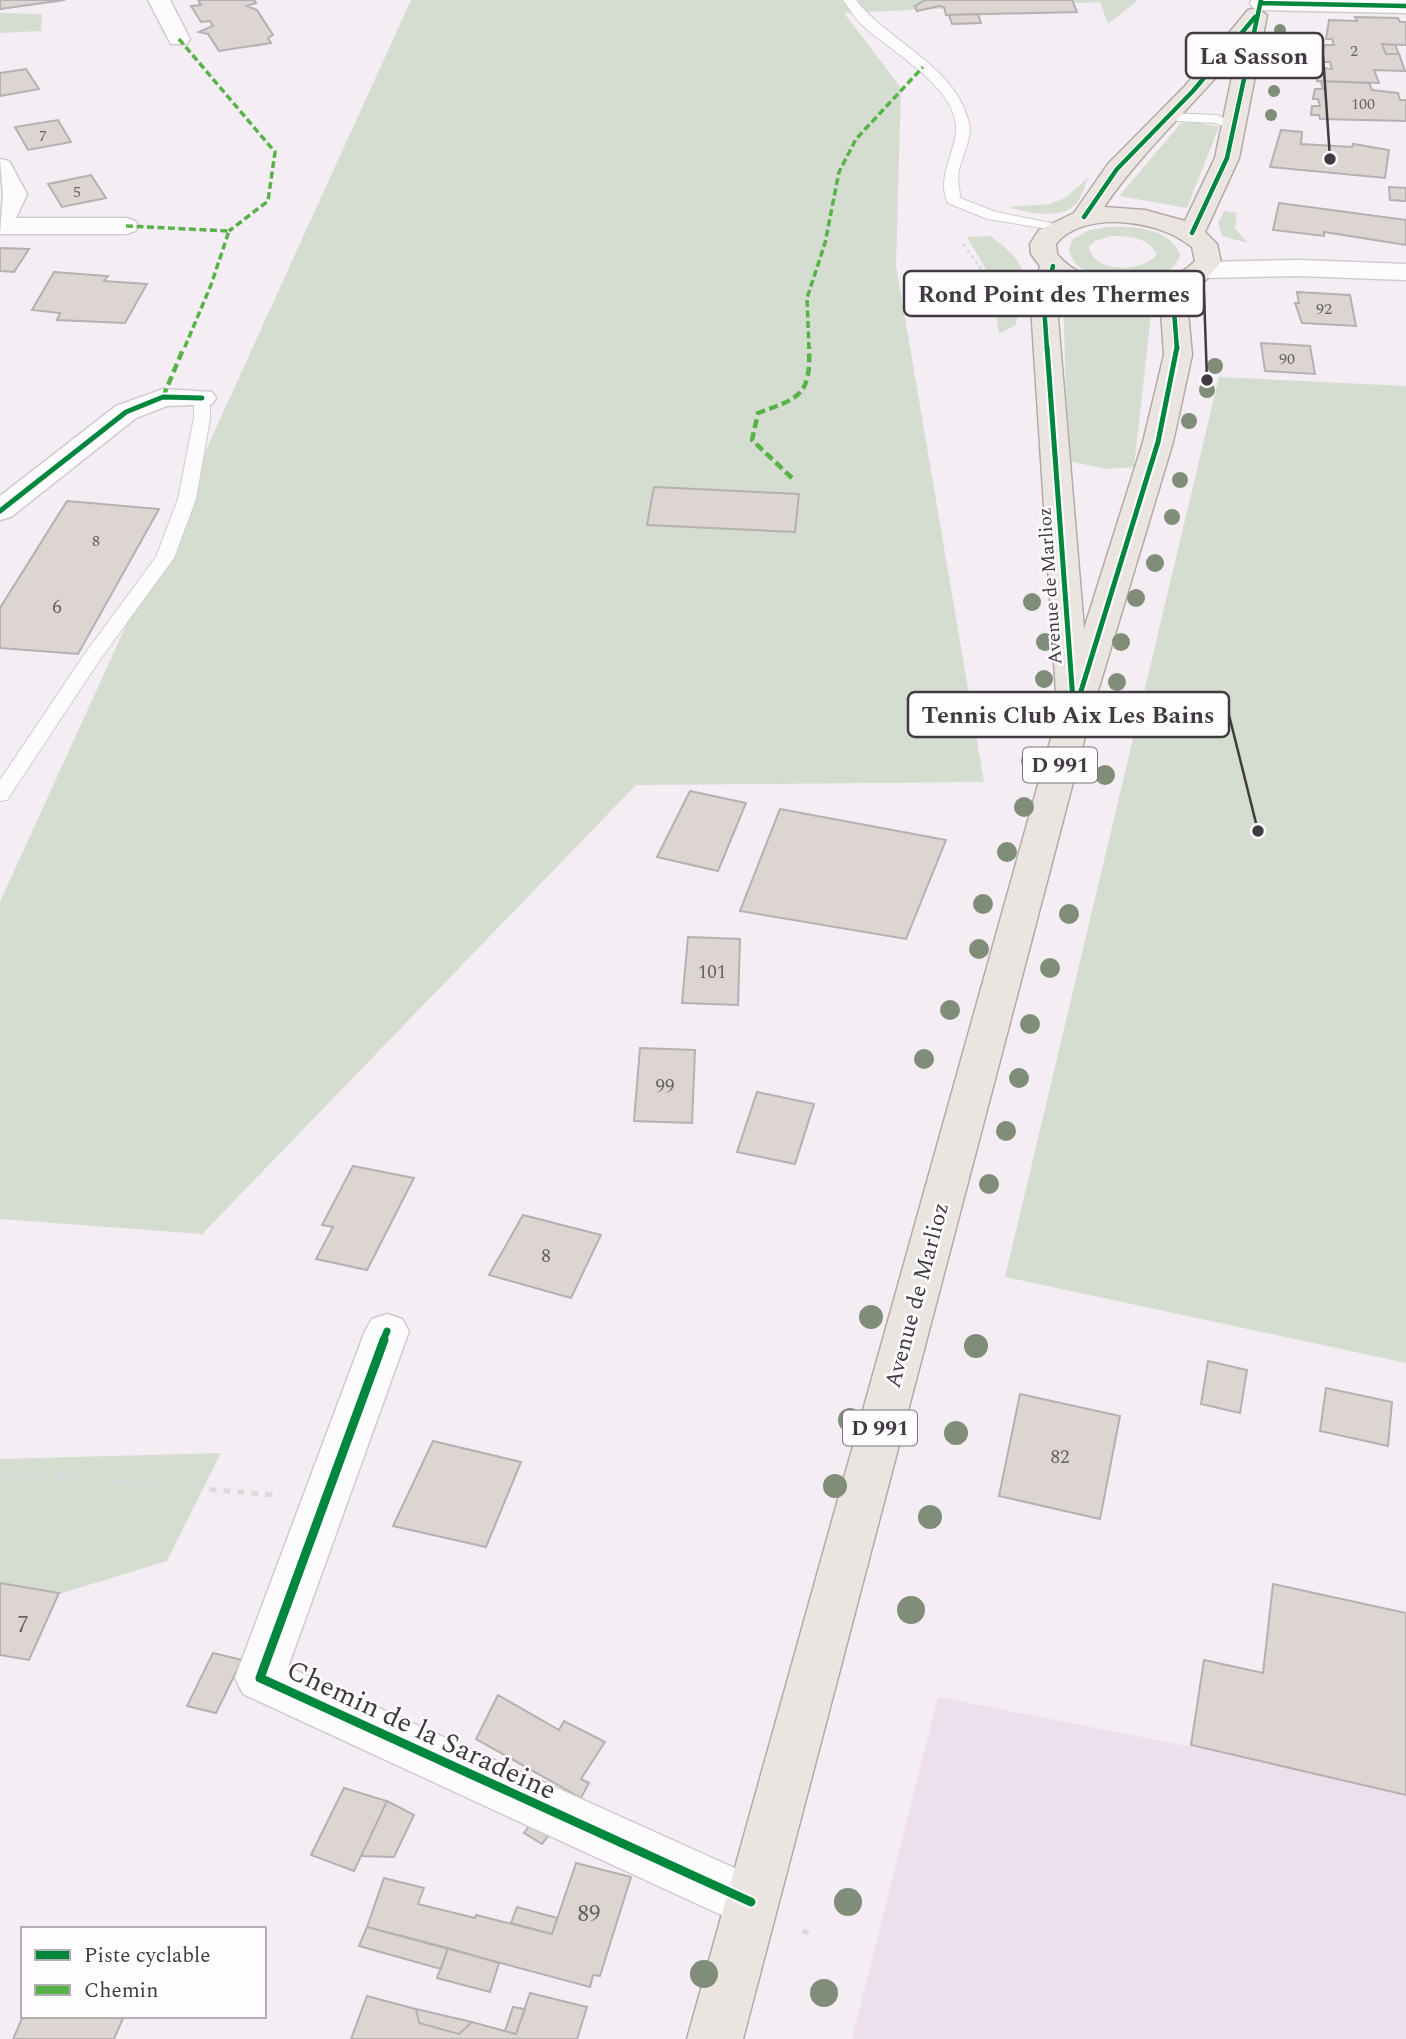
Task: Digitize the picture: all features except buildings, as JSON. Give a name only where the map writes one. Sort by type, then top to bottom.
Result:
[{"type":"main road","points":[[1259,7],[1236,127],[1200,250],[1172,286],[1147,290],[1093,285],[1069,277],[1051,245],[1084,217],[1117,169],[1193,91],[1259,7]]},
{"type":"main road","points":[[1084,217],[1118,214],[1154,218],[1200,250]]},
{"type":"main road","name":"Avenue de Marlioz","points":[[1051,245],[1044,306],[1074,714]]},
{"type":"main road","name":"Avenue de Marlioz","points":[[715,2039],[1074,714],[1158,442],[1178,355],[1172,286]]},
{"type":"street","points":[[159,0],[179,39]]},
{"type":"street","points":[[1259,7],[1406,6]]},
{"type":"street","points":[[0,166],[15,194],[0,226],[126,226]]},
{"type":"street","points":[[1200,250],[1299,268],[1406,272]]},
{"type":"street","points":[[0,511],[126,412],[163,397],[202,398]]},
{"type":"street","name":"Chemin de la Saradeine","points":[[387,1331],[260,1678],[751,1902]]},
{"type":"lane","points":[[849,0],[865,21],[917,61],[951,97],[963,125],[951,176],[953,200],[984,222],[1019,237],[1051,245]]},
{"type":"lane","points":[[1166,117],[1217,119],[1236,127]]},
{"type":"lane","points":[[953,200],[1051,245]]},
{"type":"lane","points":[[0,795],[91,659],[165,558],[187,499],[202,418],[202,398]]},
{"type":"path","points":[[739,0],[748,13],[824,44],[917,61]]},
{"type":"path","points":[[984,222],[958,236],[1005,301]]},
{"type":"path","points":[[0,1477],[52,1476],[327,1499]]},
{"type":"shaded area","points":[[411,0],[1138,0],[1108,24],[1100,2],[844,13],[901,88],[896,265],[984,782],[636,785],[202,1234],[0,1219],[0,902]]},
{"type":"shaded area","points":[[0,13],[42,14],[41,31],[0,33]]},
{"type":"shaded area","points":[[1192,121],[1219,127],[1187,208],[1119,196],[1181,123]]},
{"type":"shaded area","points":[[1088,178],[1076,204],[1062,212],[1034,213],[1009,207],[1050,204],[1065,198]]},
{"type":"shaded area","points":[[1224,211],[1237,213],[1235,228],[1248,243],[1222,236],[1218,223]]},
{"type":"shaded area","points":[[1118,227],[1149,230],[1167,238],[1180,254],[1175,265],[1165,272],[1151,276],[1117,278],[1101,275],[1077,265],[1069,251],[1072,240],[1089,230]],"holes":[[[1111,236],[1143,241],[1157,254],[1141,265],[1119,268],[1108,266],[1092,255],[1089,246]]]},
{"type":"shaded area","points":[[990,236],[1014,256],[1023,274],[1016,325],[999,334],[991,278],[967,237]]},
{"type":"shaded area","points":[[1063,297],[1116,304],[1152,305],[1134,467],[1107,469],[1068,461]]},
{"type":"shaded area","points":[[1219,377],[1406,386],[1406,1363],[1005,1277]]},
{"type":"shaded area","points":[[221,1453],[167,1561],[0,1612],[0,1459]]},
{"type":"shaded area","points":[[938,1697],[1406,1789],[1406,2039],[852,2039]]},
{"type":"marked path","points":[[179,39],[275,152],[268,201],[229,231]]},
{"type":"marked path","points":[[792,478],[752,440],[758,413],[794,400],[810,377],[807,298],[825,243],[839,172],[856,139],[923,67]]},
{"type":"marked path","points":[[126,226],[229,231],[211,285],[163,397]]},
{"type":"cycle path","points":[[1192,233],[1227,158],[1261,0]]},
{"type":"cycle path","points":[[1261,3],[1406,6]]},
{"type":"cycle path","points":[[1084,217],[1117,169],[1193,91],[1255,17]]},
{"type":"cycle path","points":[[1053,266],[1044,306],[1074,714]]},
{"type":"cycle path","points":[[1077,704],[1158,442],[1178,355],[1172,286]]},
{"type":"cycle path","points":[[0,511],[126,412],[163,397],[202,398]]},
{"type":"cycle path","points":[[387,1331],[260,1678],[751,1902]]},
{"type":"place","name":"La Sasson","points":[[1330,159]]},
{"type":"place","name":"Rond Point des Thermes","points":[[1207,380]]},
{"type":"place","name":"Tennis Club Aix Les Bains","points":[[1258,831]]}]
